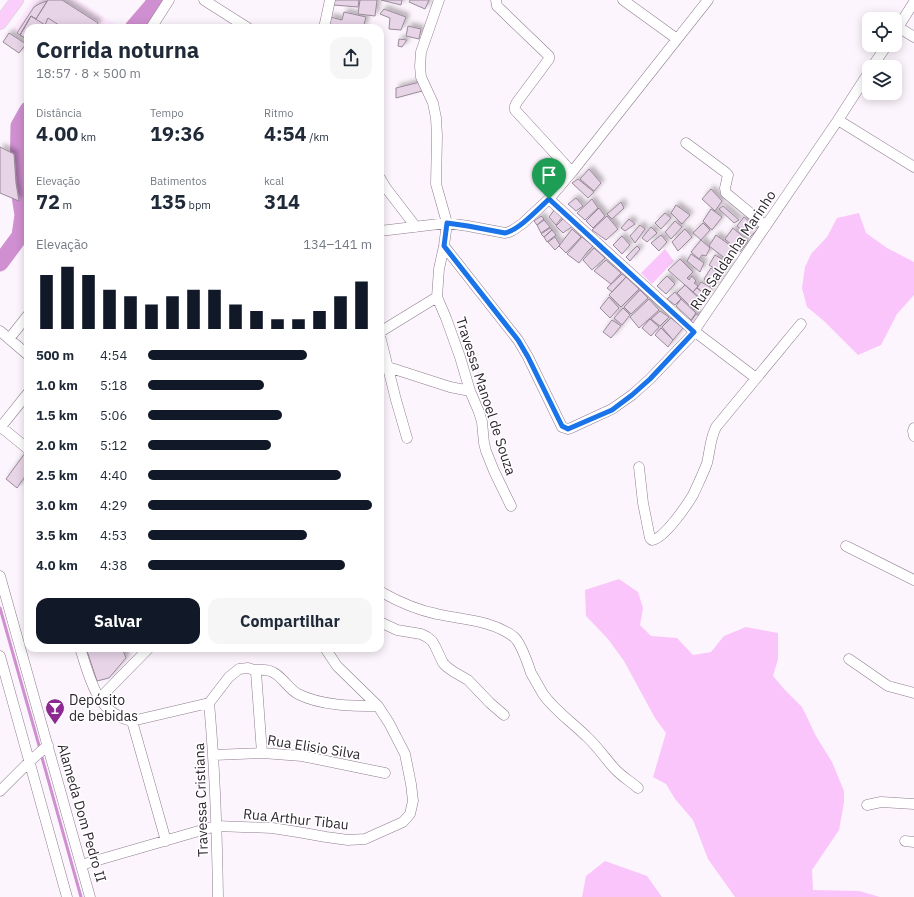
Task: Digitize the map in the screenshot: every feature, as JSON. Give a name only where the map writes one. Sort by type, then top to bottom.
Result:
[{"type":"main road","points":[[0,23],[17,0]]},
{"type":"street","points":[[154,24],[169,0]]},
{"type":"street","points":[[204,0],[242,24]]},
{"type":"street","points":[[325,24],[330,0]]},
{"type":"street","points":[[439,0],[421,52],[420,66],[421,77],[433,103],[436,118],[436,184],[447,223]]},
{"type":"street","points":[[496,0],[497,6],[549,56],[549,59],[517,102],[515,110],[572,172]]},
{"type":"street","points":[[623,0],[677,39]]},
{"type":"street","points":[[384,231],[447,223],[505,233],[522,224],[549,199],[572,172],[708,0]]},
{"type":"street","points":[[902,22],[914,2]]},
{"type":"street","points":[[902,32],[914,37]]},
{"type":"street","name":"Rua Saldanha Marinho","points":[[444,246],[518,340],[562,426],[568,429],[571,428],[612,410],[632,395],[650,379],[694,332],[862,83]]},
{"type":"street","points":[[838,120],[914,167]]},
{"type":"street","points":[[686,143],[728,175],[725,188],[726,193],[766,226]]},
{"type":"street","points":[[384,185],[416,227]]},
{"type":"street","points":[[549,199],[694,332],[756,378]]},
{"type":"street","name":"Travessa Manoel de Souza","points":[[447,223],[439,269],[437,297],[451,331],[470,391],[479,412],[486,451],[511,506]]},
{"type":"street","points":[[384,330],[437,297]]},
{"type":"street","points":[[9,339],[24,320]]},
{"type":"street","points":[[639,467],[650,538],[654,540],[662,535],[679,515],[693,494],[706,464],[716,427],[801,324]]},
{"type":"street","points":[[0,331],[24,352]]},
{"type":"street","points":[[384,352],[407,438]]},
{"type":"street","points":[[388,367],[450,387],[470,391]]},
{"type":"street","points":[[24,398],[0,428],[24,446]]},
{"type":"street","points":[[846,546],[903,576],[914,580]]},
{"type":"street","name":"Alameda Dom Pedro II","points":[[0,576],[46,747],[90,897]]},
{"type":"street","points":[[384,593],[412,607],[437,614],[482,622],[505,631],[516,639],[543,694],[556,710],[580,730],[616,770],[638,788]]},
{"type":"street","points":[[384,624],[398,630],[421,634],[427,637],[436,646],[443,662],[447,667],[468,680],[504,715]]},
{"type":"street","points":[[81,652],[90,680],[99,699],[115,716],[132,721],[209,703],[229,677],[239,669],[248,668],[254,670],[269,670],[297,694],[319,702],[360,706],[378,706]]},
{"type":"street","points":[[99,699],[145,652]]},
{"type":"street","name":"Rua Arthur Tibau","points":[[81,865],[216,826],[272,828],[348,840],[365,839],[403,822],[410,814],[413,801],[412,784],[405,754],[390,723],[378,706],[337,666],[327,652]]},
{"type":"street","points":[[0,656],[33,759],[67,897]]},
{"type":"street","points":[[849,659],[888,686],[914,693]]},
{"type":"street","points":[[254,670],[256,672],[262,752]]},
{"type":"street","name":"Travessa Cristiana","points":[[209,703],[214,755],[218,897]]},
{"type":"street","points":[[132,721],[166,841]]},
{"type":"street","points":[[0,791],[46,747]]},
{"type":"street","name":"Rua Elisio Silva","points":[[214,755],[262,752],[302,756],[385,773]]},
{"type":"street","points":[[867,805],[882,802],[914,804]]},
{"type":"shaded area","points":[[32,0],[78,0],[115,24],[24,24],[24,38],[12,30]]},
{"type":"shaded area","points":[[859,213],[866,233],[887,248],[914,262],[914,295],[897,314],[881,345],[858,355],[824,321],[807,307],[802,288],[805,267],[811,254],[827,237],[837,218]]},
{"type":"shaded area","points":[[665,249],[674,261],[652,284],[641,273]]},
{"type":"shaded area","points":[[619,579],[638,592],[643,608],[640,625],[651,636],[677,638],[693,655],[711,652],[724,636],[746,627],[778,633],[778,659],[773,676],[802,707],[816,736],[832,762],[844,791],[844,802],[839,830],[812,870],[813,890],[859,891],[880,897],[735,897],[708,859],[693,820],[675,799],[666,784],[653,777],[666,733],[655,718],[624,661],[608,639],[586,616],[585,590]]},
{"type":"shaded area","points":[[605,861],[647,876],[662,897],[582,897],[586,876]]},
{"type":"building","points":[[48,0],[62,0],[98,23],[26,24],[31,16],[36,19]]},
{"type":"building","points":[[334,0],[359,0],[358,7],[334,5]]},
{"type":"building","points":[[360,0],[377,0],[375,16],[358,14]]},
{"type":"building","points":[[381,0],[402,0],[401,5]]},
{"type":"building","points":[[410,0],[429,0],[425,9],[409,2]]},
{"type":"building","points":[[47,1],[36,19],[31,16],[26,24],[24,24],[24,28],[20,35],[17,33],[34,7]]},
{"type":"building","points":[[384,9],[406,17],[401,30],[389,29],[390,18],[380,14]]},
{"type":"building","points":[[344,12],[366,17],[364,24],[328,24],[330,17],[342,20]]},
{"type":"building","points":[[31,16],[43,24],[26,24]]},
{"type":"building","points":[[48,18],[57,24],[45,24]]},
{"type":"building","points":[[408,26],[421,29],[419,39],[406,36]]},
{"type":"building","points":[[24,28],[24,38],[20,35]]},
{"type":"building","points":[[24,28],[24,38],[20,35]]},
{"type":"building","points":[[9,33],[24,43],[24,47],[19,53],[3,42]]},
{"type":"building","points":[[399,39],[407,40],[402,47],[398,46]]},
{"type":"building","points":[[420,82],[422,91],[396,98],[396,88]]},
{"type":"building","points":[[0,147],[14,154],[19,201],[0,193]]},
{"type":"building","points":[[589,169],[601,183],[594,191],[580,179]]},
{"type":"building","points":[[578,179],[594,192],[588,198],[572,183]]},
{"type":"building","points":[[711,189],[722,201],[715,211],[702,199]]},
{"type":"building","points":[[576,198],[583,206],[576,211],[568,204]]},
{"type":"building","points":[[592,199],[598,208],[585,220],[577,213]]},
{"type":"building","points":[[621,202],[624,208],[612,219],[607,214]]},
{"type":"building","points":[[676,205],[690,215],[682,224],[671,213]]},
{"type":"building","points":[[723,206],[739,220],[734,223],[719,209]]},
{"type":"building","points":[[599,208],[605,216],[593,228],[586,221]]},
{"type":"building","points":[[555,209],[563,216],[556,225],[549,217]]},
{"type":"building","points":[[711,209],[722,217],[712,230],[703,221]]},
{"type":"building","points":[[665,213],[671,218],[661,229],[655,223]]},
{"type":"building","points":[[541,216],[544,219],[537,225],[534,221]]},
{"type":"building","points":[[607,216],[618,229],[606,240],[592,230]]},
{"type":"building","points":[[744,217],[758,229],[750,237],[737,226]]},
{"type":"building","points":[[564,218],[573,226],[563,233],[556,226]]},
{"type":"building","points":[[629,219],[635,224],[625,231],[621,228]]},
{"type":"building","points":[[544,220],[550,227],[541,233],[537,225]]},
{"type":"building","points":[[675,221],[682,227],[671,239],[665,232]]},
{"type":"building","points":[[703,223],[710,230],[701,240],[693,233]]},
{"type":"building","points":[[640,225],[645,229],[635,243],[630,236]]},
{"type":"building","points":[[651,227],[657,233],[647,242],[642,238]]},
{"type":"building","points":[[550,228],[552,230],[544,237],[541,234]]},
{"type":"building","points":[[733,228],[748,241],[740,252],[725,239]]},
{"type":"building","points":[[572,229],[581,237],[566,253],[559,246]]},
{"type":"building","points":[[685,229],[692,237],[678,251],[672,242]]},
{"type":"building","points":[[552,230],[556,235],[547,242],[544,237]]},
{"type":"building","points":[[661,235],[667,242],[659,251],[651,243]]},
{"type":"building","points":[[716,235],[735,249],[726,259],[709,246]]},
{"type":"building","points":[[622,236],[630,245],[622,254],[613,245]]},
{"type":"building","points":[[555,237],[560,245],[555,250],[548,242]]},
{"type":"building","points":[[582,237],[593,246],[579,263],[567,254]]},
{"type":"building","points":[[701,240],[710,248],[706,256],[702,255],[699,259],[691,252]]},
{"type":"building","points":[[637,246],[640,249],[630,261],[626,257]]},
{"type":"building","points":[[594,248],[605,258],[592,270],[583,260]]},
{"type":"building","points":[[691,254],[704,263],[700,272],[687,261]]},
{"type":"building","points":[[715,255],[730,264],[723,274],[709,265]]},
{"type":"building","points":[[680,259],[693,272],[687,278],[689,280],[692,276],[696,281],[694,283],[698,286],[693,292],[668,270]]},
{"type":"building","points":[[606,260],[621,273],[611,284],[594,271]]},
{"type":"building","points":[[711,268],[722,275],[715,287],[704,279]]},
{"type":"building","points":[[622,274],[626,277],[612,292],[607,288]]},
{"type":"building","points":[[667,276],[675,284],[666,294],[657,286]]},
{"type":"building","points":[[626,277],[639,289],[621,307],[609,295]]},
{"type":"building","points":[[701,282],[712,288],[708,296],[697,288]]},
{"type":"building","points":[[685,285],[702,301],[694,310],[677,293]]},
{"type":"building","points":[[697,288],[705,294],[701,299],[693,292]]},
{"type":"building","points":[[640,290],[648,298],[631,314],[624,307]]},
{"type":"building","points":[[675,292],[681,299],[675,305],[667,299]]},
{"type":"building","points":[[609,297],[619,308],[610,318],[600,308]]},
{"type":"building","points":[[649,299],[659,310],[639,328],[630,317]]},
{"type":"building","points":[[681,299],[696,313],[691,320],[676,306]]},
{"type":"building","points":[[623,308],[630,315],[622,325],[614,318]]},
{"type":"building","points":[[660,311],[669,317],[660,326],[651,319]]},
{"type":"building","points":[[696,314],[702,317],[696,326],[691,321]]},
{"type":"building","points":[[671,318],[683,328],[673,340],[662,327]]},
{"type":"building","points":[[650,319],[659,327],[651,336],[642,328]]},
{"type":"building","points":[[612,320],[621,326],[611,338],[603,332]]},
{"type":"building","points":[[661,328],[673,340],[668,347],[655,335]]},
{"type":"building","points":[[24,454],[24,478],[17,488],[6,479]]},
{"type":"building","points":[[87,652],[124,652],[126,658],[109,678],[97,681]]},
{"type":"waterway","points":[[136,24],[152,6],[155,0]]},
{"type":"waterway","points":[[0,263],[20,236],[23,215],[18,183],[19,126],[24,117]]},
{"type":"waterway","points":[[0,608],[40,749]]},
{"type":"waterway","points":[[41,754],[81,897]]},
{"type":"place","name":"Depósito de bebidas","points":[[55,725]]},
{"type":"route","points":[[549,199],[694,332],[650,379],[632,395],[612,410],[568,429],[562,426],[518,340],[444,246],[447,223],[505,233],[514,230],[522,224],[549,199]]}]
